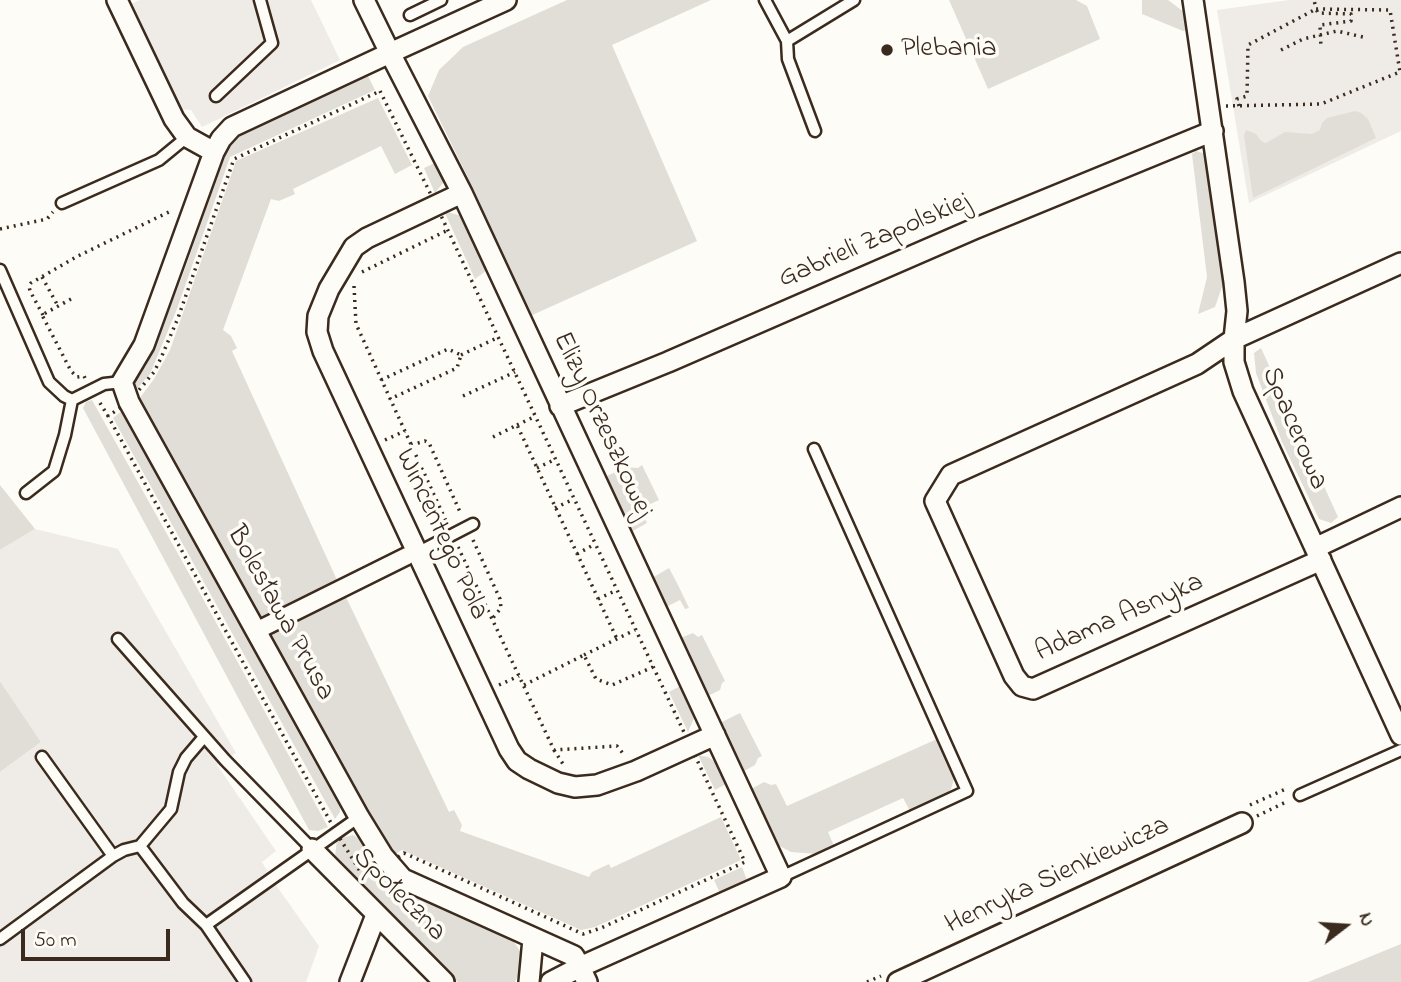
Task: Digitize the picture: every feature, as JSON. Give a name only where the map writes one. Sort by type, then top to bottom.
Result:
[{"type":"street","points":[[117,0],[174,119],[187,137],[214,152]]},
{"type":"street","name":"Elizy Orzeszkowej","points":[[364,0],[462,193],[781,877]]},
{"type":"street","points":[[122,382],[144,345],[214,152],[232,127],[390,53],[475,6],[506,0]]},
{"type":"street","name":"Spacerowa","points":[[1193,0],[1234,282],[1237,311],[1234,362],[1243,391],[1401,735]]},
{"type":"street","name":"Gabrieli Zapolskiej","points":[[560,406],[974,229],[1213,131]]},
{"type":"street","name":"Wincentego Pola","points":[[462,193],[367,238],[354,247],[329,289],[318,316],[317,332],[323,351],[412,555],[509,749],[517,761],[529,769],[558,783],[597,785],[636,771],[715,735]]},
{"type":"street","points":[[1234,339],[1401,263]]},
{"type":"street","name":"Adama Asnyka","points":[[1234,339],[1197,364],[951,475],[935,501],[1014,676],[1022,687],[1033,689],[1318,554]]},
{"type":"street","name":"Bolesława Prusa","points":[[122,382],[129,402],[359,817],[402,879],[574,956],[584,974]]},
{"type":"street","points":[[1318,554],[1401,506]]},
{"type":"street","points":[[256,631],[412,555]]},
{"type":"street","name":"Henryka Sienkiewicza","points":[[898,982],[1242,823]]},
{"type":"street","name":"Społeczna","points":[[312,849],[444,982]]},
{"type":"street","points":[[551,982],[584,974],[781,877]]},
{"type":"street","points":[[350,982],[376,915]]},
{"type":"street","points":[[529,982],[533,939]]},
{"type":"lane","points":[[216,96],[272,43],[260,0]]},
{"type":"lane","points":[[410,15],[441,0]]},
{"type":"lane","points":[[765,0],[787,41],[789,59],[815,131]]},
{"type":"lane","points":[[787,41],[854,0]]},
{"type":"lane","points":[[62,202],[159,159],[187,137]]},
{"type":"lane","points":[[0,270],[49,382],[72,400]]},
{"type":"lane","points":[[26,493],[54,471],[72,400],[104,384],[122,382]]},
{"type":"lane","points":[[781,877],[967,791],[814,449]]},
{"type":"lane","points":[[412,555],[474,524]]},
{"type":"lane","points":[[118,639],[204,737],[312,849]]},
{"type":"lane","points":[[0,939],[113,856],[140,846],[171,809],[179,772],[186,758],[204,737]]},
{"type":"lane","points":[[1300,795],[1401,750]]},
{"type":"lane","points":[[42,757],[113,856]]},
{"type":"lane","points":[[205,925],[359,817]]},
{"type":"lane","points":[[140,846],[183,903],[205,925],[245,982]]},
{"type":"path","points":[[1314,0],[1320,25],[1321,48]]},
{"type":"path","points":[[1221,107],[1321,104],[1401,72],[1390,10],[1317,11],[1248,46],[1247,96],[1237,99],[1239,106]]},
{"type":"path","points":[[1317,11],[1350,14],[1352,21],[1320,25]]},
{"type":"path","points":[[1281,50],[1303,38],[1337,31],[1363,37]]},
{"type":"path","points":[[0,229],[47,219],[62,202]]},
{"type":"path","points":[[108,416],[84,376],[77,377],[71,371],[29,286],[78,256],[178,207]]},
{"type":"path","points":[[42,277],[58,306]]},
{"type":"path","points":[[43,315],[71,299]]},
{"type":"path","points":[[390,399],[457,368],[461,355],[499,337]]},
{"type":"path","points":[[382,380],[448,349],[461,355]]},
{"type":"path","points":[[463,396],[515,372]]},
{"type":"path","points":[[493,437],[536,416]]},
{"type":"path","points":[[517,425],[617,639]]},
{"type":"path","points":[[390,438],[405,431]]},
{"type":"path","points":[[537,468],[555,459]]},
{"type":"path","points":[[555,509],[574,499]]},
{"type":"path","points":[[577,554],[595,544]]},
{"type":"path","points":[[598,598],[617,590]]},
{"type":"path","points":[[524,685],[635,630]]},
{"type":"path","points":[[584,655],[596,679],[612,685],[653,667]]},
{"type":"path","points":[[499,685],[519,676]]},
{"type":"path","points":[[336,832],[363,876],[404,853],[583,934],[745,862],[690,746]]},
{"type":"path","points":[[1242,823],[1300,795]]},
{"type":"shaded area","points":[[140,0],[311,0],[340,60],[202,127],[191,110],[179,109],[131,4]]},
{"type":"shaded area","points":[[567,0],[711,0],[612,45],[697,241],[530,316],[428,96],[439,70],[463,47]]},
{"type":"shaded area","points":[[949,0],[1076,0],[1087,6],[1100,39],[988,89]]},
{"type":"shaded area","points":[[1142,0],[1168,0],[1184,12],[1188,30],[1183,31],[1142,14]]},
{"type":"shaded area","points":[[1289,0],[1401,0],[1401,131],[1249,203],[1217,10]]},
{"type":"shaded area","points":[[368,76],[375,90],[230,157],[177,309],[150,374],[135,391],[133,384],[146,366],[181,280],[227,150],[238,137]]},
{"type":"shaded area","points":[[378,98],[412,165],[395,174],[381,146],[293,189],[295,194],[279,201],[271,199],[223,330],[231,336],[237,348],[232,351],[337,580],[260,620],[139,399],[170,350],[236,161]]},
{"type":"shaded area","points":[[1355,111],[1368,119],[1376,138],[1253,198],[1244,136],[1246,130],[1266,143],[1285,132],[1312,134],[1320,130],[1327,118]]},
{"type":"shaded area","points":[[1196,151],[1206,154],[1223,284],[1215,307],[1198,314],[1207,277],[1192,154]]},
{"type":"shaded area","points":[[437,162],[443,174],[443,183],[435,193],[424,168]]},
{"type":"shaded area","points":[[444,211],[462,216],[487,270],[475,279]]},
{"type":"shaded area","points":[[1261,348],[1338,517],[1331,523],[1319,519],[1282,442],[1256,373],[1254,353]]},
{"type":"shaded area","points":[[92,400],[328,827],[318,831],[309,830],[83,408],[86,402]]},
{"type":"shaded area","points":[[122,411],[340,802],[340,812],[335,819],[113,418]]},
{"type":"shaded area","points":[[642,465],[659,500],[640,509],[647,523],[631,532],[606,481],[607,476],[625,467],[638,468]]},
{"type":"shaded area","points":[[0,485],[35,529],[0,550]]},
{"type":"shaded area","points":[[35,529],[118,549],[236,753],[217,765],[276,851],[262,862],[319,946],[306,982],[0,982],[0,772],[41,742],[0,681],[0,550]]},
{"type":"shaded area","points":[[669,568],[689,608],[685,609],[680,600],[666,607],[652,578]]},
{"type":"shaded area","points":[[345,595],[449,812],[454,810],[462,825],[460,831],[589,877],[592,872],[609,864],[611,868],[721,817],[741,860],[595,927],[581,930],[402,850],[395,854],[382,839],[270,633]]},
{"type":"shaded area","points":[[693,633],[698,637],[702,635],[725,681],[720,690],[710,695],[706,694],[682,642],[683,637]]},
{"type":"shaded area","points":[[0,681],[41,742],[0,772]]},
{"type":"shaded area","points":[[682,685],[694,718],[688,732],[669,692]]},
{"type":"shaded area","points":[[740,713],[762,756],[755,765],[744,771],[720,723]]},
{"type":"shaded area","points":[[937,739],[954,779],[951,789],[944,797],[910,811],[903,798],[828,832],[834,846],[817,854],[791,852],[778,845],[751,793],[753,788],[764,782],[776,784],[787,806]]},
{"type":"shaded area","points":[[698,755],[717,763],[728,783],[715,790]]},
{"type":"shaded area","points":[[353,835],[510,936],[520,951],[522,967],[515,982],[458,982],[454,979],[335,857],[337,839]]},
{"type":"shaded area","points":[[742,867],[747,880],[720,893],[714,880]]},
{"type":"shaded area","points":[[1401,944],[1401,982],[1308,982]]},
{"type":"place","name":"Plebania","points":[[887,50]]}]
